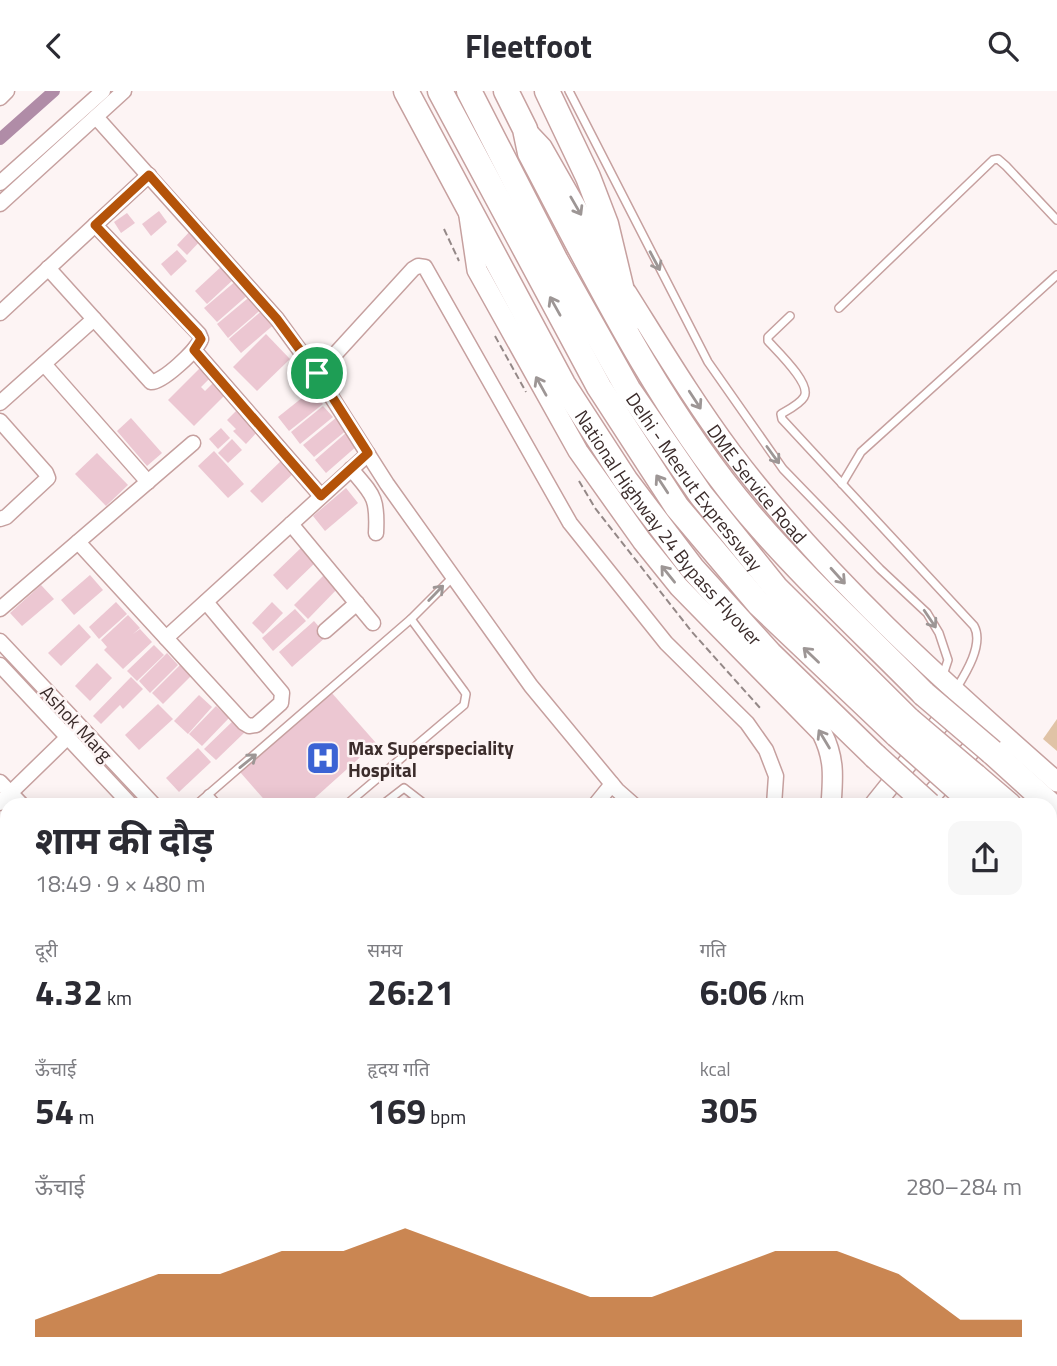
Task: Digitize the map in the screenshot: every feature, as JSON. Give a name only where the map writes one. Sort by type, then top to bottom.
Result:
[{"type":"highway","points":[[387,91],[442,156]]},
{"type":"highway","points":[[406,91],[442,156]]},
{"type":"highway","name":"Delhi - Meerut Expressway","points":[[439,91],[599,387],[677,507],[758,604],[903,727],[970,791],[990,798]]},
{"type":"highway","name":"Delhi - Meerut Expressway","points":[[469,91],[556,261],[628,389],[701,495],[776,588],[890,704],[903,727]]},
{"type":"highway","points":[[506,91],[525,129],[530,153],[647,370],[751,515],[924,694],[1042,798]]},
{"type":"highway","points":[[547,91],[607,223],[629,322],[647,370]]},
{"type":"highway","name":"National Highway 24 Bypass Flyover","points":[[442,156],[563,384],[626,481],[692,568],[770,654],[922,798]]},
{"type":"main road","name":"DME Service Road","points":[[525,129],[542,147],[619,282],[732,453],[852,591],[952,689],[1057,782]]},
{"type":"main road","points":[[468,205],[477,269],[578,451],[678,587],[822,733],[831,752],[832,798]]},
{"type":"main road","points":[[879,798],[952,689]]},
{"type":"main road","points":[[929,798],[992,725]]},
{"type":"street","points":[[0,97],[7,91]]},
{"type":"street","points":[[0,183],[103,91]]},
{"type":"street","points":[[0,204],[124,91]]},
{"type":"street","points":[[96,117],[277,319],[317,373],[368,453],[531,687],[614,787],[626,798]]},
{"type":"street","points":[[0,313],[149,175]]},
{"type":"street","points":[[48,268],[150,382],[160,381],[194,350],[200,344],[198,334],[95,225]]},
{"type":"street","points":[[317,373],[413,269],[418,266],[425,267],[570,523],[666,643],[747,723],[766,750],[776,776],[774,798]]},
{"type":"street","points":[[0,403],[94,319]]},
{"type":"street","points":[[194,350],[321,496]]},
{"type":"street","points":[[44,364],[148,482]]},
{"type":"street","points":[[0,421],[48,478],[6,517],[0,519]]},
{"type":"street","points":[[0,609],[193,443]]},
{"type":"street","points":[[166,638],[368,453]]},
{"type":"street","points":[[351,468],[375,501],[376,533]]},
{"type":"street","points":[[291,524],[373,623]]},
{"type":"street","points":[[78,542],[246,725],[256,725],[281,703],[280,690],[206,602]]},
{"type":"street","points":[[325,631],[357,603]]},
{"type":"street","name":"Ashok Marg","points":[[0,641],[147,798]]},
{"type":"street","name":"Ashok Marg","points":[[0,665],[124,798]]},
{"type":"street","points":[[0,782],[5,798],[80,727]]},
{"type":"street","points":[[602,798],[614,787]]},
{"type":"street","points":[[614,787],[620,798]]},
{"type":"lane","points":[[569,91],[708,362],[783,469],[880,569],[927,613],[939,633],[948,660],[952,689]]},
{"type":"lane","points":[[839,309],[993,160],[998,159],[1006,166],[1057,220]]},
{"type":"lane","points":[[842,484],[861,452],[1057,275]]},
{"type":"lane","points":[[790,316],[768,337],[768,341],[803,381],[806,391],[804,399],[781,414],[782,419],[977,631],[972,657],[965,673],[952,689]]},
{"type":"lane","points":[[204,798],[411,619],[453,577]]},
{"type":"lane","points":[[354,798],[464,705],[466,699],[464,691],[411,619]]},
{"type":"lane","points":[[391,798],[404,788],[417,798]]},
{"type":"lane","points":[[208,794],[212,798]]},
{"type":"shaded area","points":[[1057,719],[1057,751],[1043,739]]},
{"type":"building","points":[[159,211],[167,222],[151,236],[142,224]]},
{"type":"building","points":[[127,213],[135,223],[121,233],[114,222]]},
{"type":"building","points":[[193,228],[203,238],[187,255],[177,245]]},
{"type":"building","points":[[177,250],[187,261],[171,276],[161,264]]},
{"type":"building","points":[[223,265],[235,278],[207,304],[195,291]]},
{"type":"building","points":[[237,280],[249,294],[217,322],[204,308]]},
{"type":"building","points":[[253,294],[264,307],[228,338],[217,324]]},
{"type":"building","points":[[265,308],[277,322],[241,353],[229,339]]},
{"type":"building","points":[[266,334],[290,359],[257,391],[233,367]]},
{"type":"building","points":[[201,367],[211,377],[201,387],[205,391],[215,381],[227,393],[194,426],[168,400]]},
{"type":"building","points":[[312,390],[323,404],[289,431],[278,417]]},
{"type":"building","points":[[323,406],[333,417],[300,444],[291,432]]},
{"type":"building","points":[[239,408],[261,428],[246,444],[233,431],[236,429],[227,420]]},
{"type":"building","points":[[337,417],[348,429],[314,457],[303,445]]},
{"type":"building","points":[[131,418],[162,453],[147,466],[117,431]]},
{"type":"building","points":[[221,428],[230,438],[218,449],[209,439]]},
{"type":"building","points":[[347,432],[358,445],[326,473],[315,460]]},
{"type":"building","points":[[232,439],[242,450],[228,463],[218,453]]},
{"type":"building","points":[[214,451],[244,484],[228,498],[198,466]]},
{"type":"building","points":[[97,453],[128,485],[106,506],[75,474]]},
{"type":"building","points":[[284,458],[296,471],[262,503],[250,491]]},
{"type":"building","points":[[346,488],[358,503],[325,531],[313,516]]},
{"type":"building","points":[[304,545],[318,560],[287,590],[273,575]]},
{"type":"building","points":[[327,572],[340,586],[308,619],[294,605]]},
{"type":"building","points":[[90,575],[103,590],[74,615],[61,600]]},
{"type":"building","points":[[41,585],[54,599],[22,626],[10,613]]},
{"type":"building","points":[[116,602],[127,614],[99,639],[89,627]]},
{"type":"building","points":[[272,602],[283,613],[263,634],[252,623]]},
{"type":"building","points":[[295,609],[306,621],[273,651],[262,638]]},
{"type":"building","points":[[128,615],[140,628],[133,634],[140,629],[152,642],[123,669],[104,650],[107,647],[101,640]]},
{"type":"building","points":[[314,621],[327,636],[292,667],[279,652]]},
{"type":"building","points":[[79,624],[91,637],[61,666],[48,653]]},
{"type":"building","points":[[154,645],[164,655],[137,681],[127,671]]},
{"type":"building","points":[[167,653],[178,665],[150,693],[139,681]]},
{"type":"building","points":[[184,661],[195,672],[163,704],[152,693]]},
{"type":"building","points":[[97,663],[112,678],[90,701],[75,686]]},
{"type":"building","points":[[131,677],[143,689],[123,709],[120,705],[101,724],[93,716]]},
{"type":"building","points":[[331,692],[376,743],[315,798],[263,798],[240,772]]},
{"type":"building","points":[[199,695],[212,707],[188,734],[174,721]]},
{"type":"building","points":[[158,704],[173,719],[139,750],[125,735]]},
{"type":"building","points":[[216,706],[229,718],[202,746],[189,734]]},
{"type":"building","points":[[234,720],[245,732],[216,760],[204,749]]},
{"type":"building","points":[[198,748],[211,762],[179,792],[166,778]]},
{"type":"waterway","points":[[0,139],[54,91]]},
{"type":"place","name":"Max Superspeciality Hospital","points":[[323,758]]},
{"type":"route","points":[[149,175],[277,319],[317,373],[368,453],[321,496],[194,350],[200,344],[198,334],[95,225],[149,175]]}]
